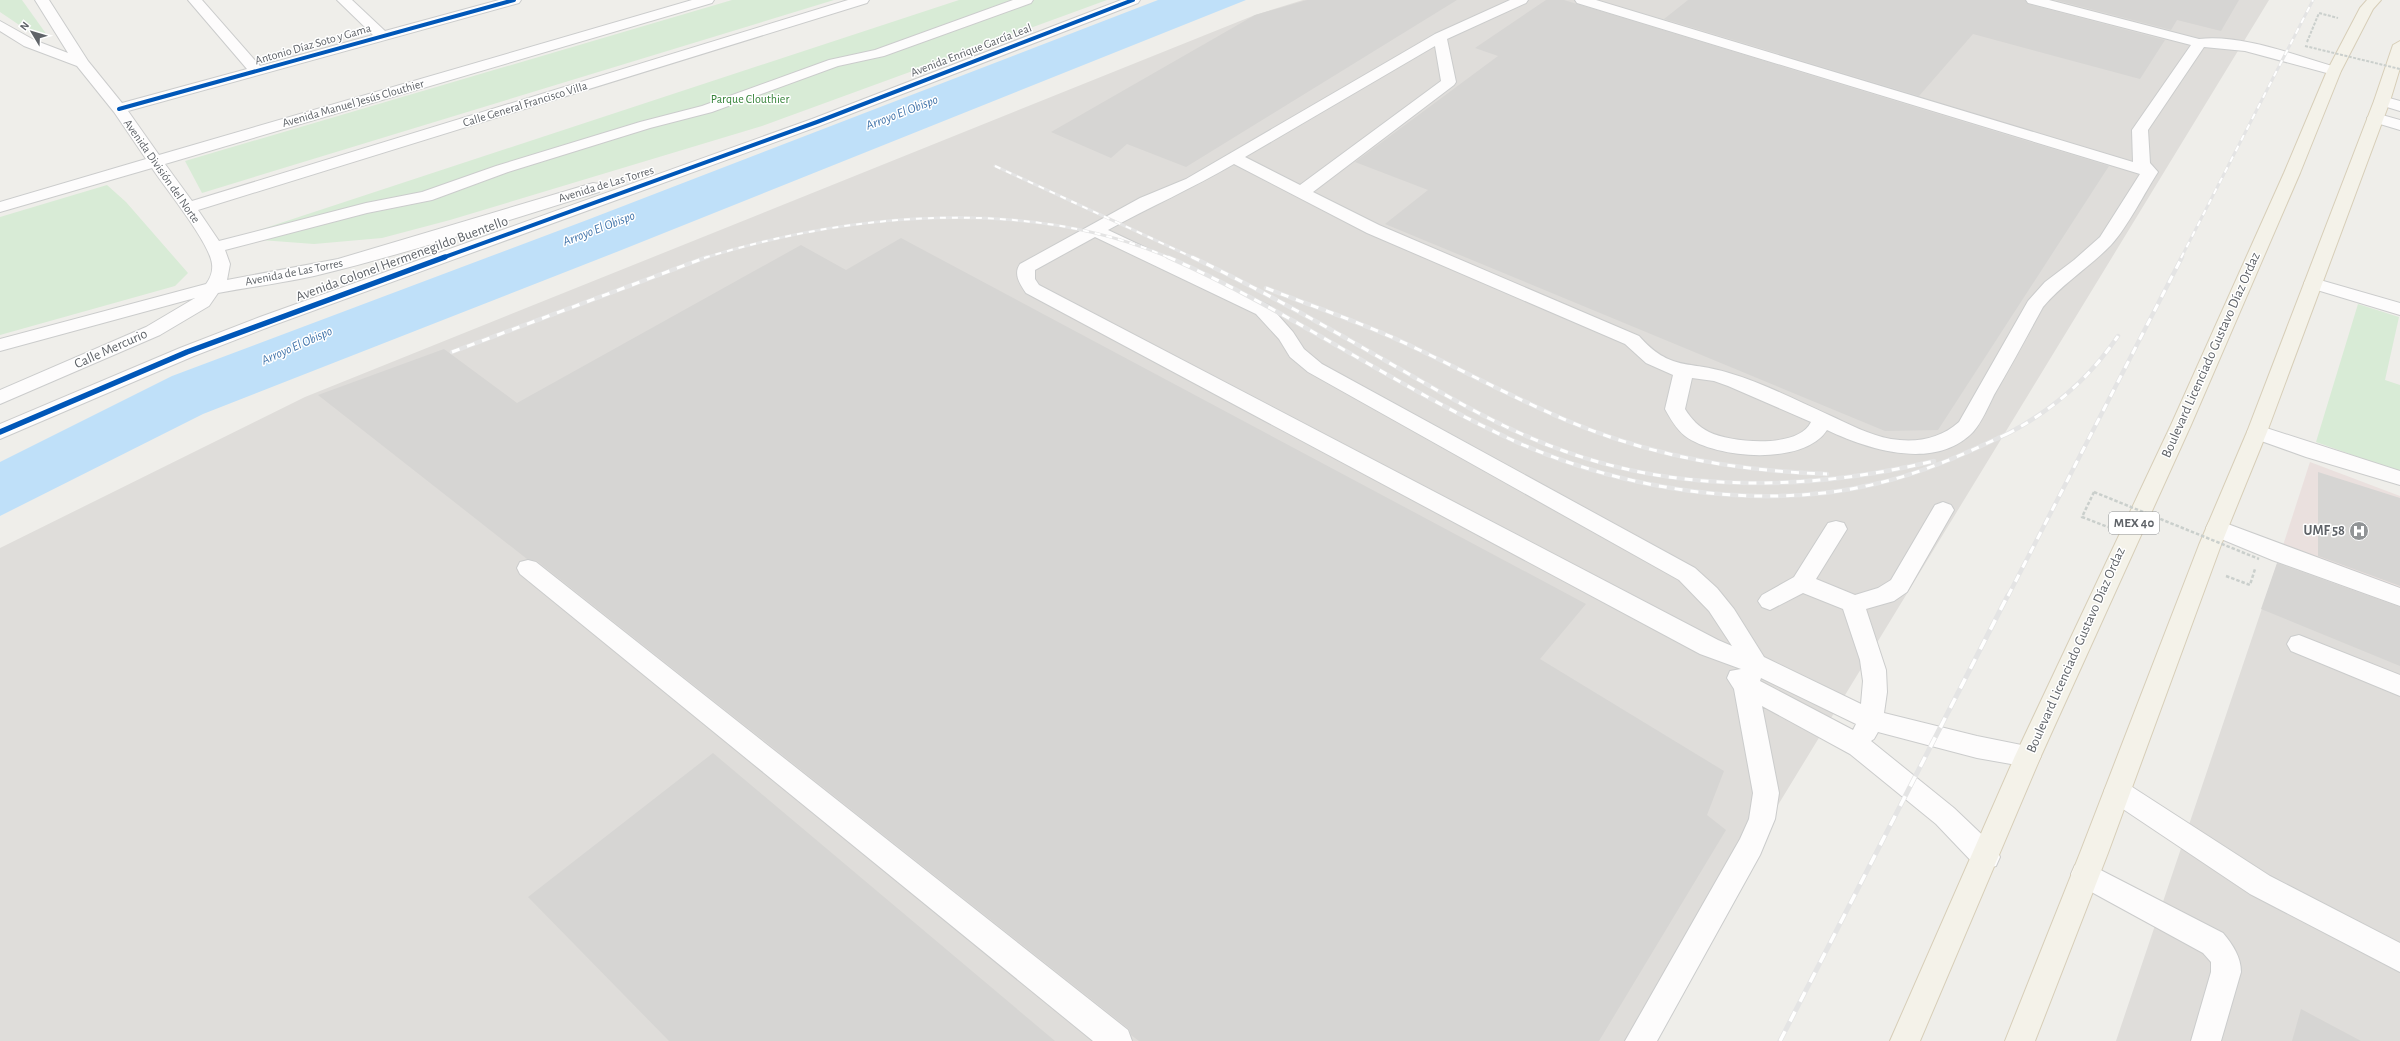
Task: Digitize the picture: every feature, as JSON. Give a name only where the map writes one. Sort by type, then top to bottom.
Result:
[{"type":"main road","name":"Boulevard Licenciado Gustavo Díaz Ordaz","points":[[1906,1041],[2028,756],[2181,424],[2292,172],[2334,71],[2369,3]]},
{"type":"main road","points":[[2020,1041],[2118,790],[2217,528],[2257,432],[2313,283],[2389,101],[2400,45]]},
{"type":"street","name":"Avenida División del Norte","points":[[42,0],[82,63],[119,109],[215,247],[221,270],[213,288]]},
{"type":"street","points":[[195,0],[257,71]]},
{"type":"street","points":[[344,0],[382,36]]},
{"type":"street","name":"Antonio Díaz Soto y Gama","points":[[119,109],[382,36],[491,3],[514,0]]},
{"type":"street","name":"Avenida Manuel Jesús Clouthier","points":[[0,207],[706,0]]},
{"type":"street","name":"Calle General Francisco Villa","points":[[188,208],[862,0]]},
{"type":"street","points":[[215,247],[351,212],[426,196],[525,162],[645,125],[707,109],[834,63],[879,53],[1026,0]]},
{"type":"street","name":"Avenida Enrique García Leal","points":[[816,122],[1133,0]]},
{"type":"street","points":[[1521,0],[1440,37],[1192,182],[1146,202],[1026,268],[1026,279],[1032,290],[1709,647],[1859,746],[1945,816],[1986,857]]},
{"type":"street","points":[[1582,0],[2150,172]]},
{"type":"street","points":[[2033,0],[2200,43],[2215,42],[2237,45],[2334,71]]},
{"type":"street","points":[[0,25],[29,43],[82,63]]},
{"type":"street","points":[[1304,192],[1449,82],[1440,37]]},
{"type":"street","points":[[2150,172],[2142,164],[2138,139],[2140,130],[2200,43]]},
{"type":"street","points":[[2389,101],[2400,125]]},
{"type":"street","name":"Avenida de Las Torres","points":[[0,345],[213,288],[312,271],[344,263],[816,122]]},
{"type":"street","name":"Avenida Colonel Hermenegildo Buentello","points":[[0,432],[139,372],[252,327],[816,122]]},
{"type":"street","points":[[1234,158],[1304,192],[1373,229],[1632,340],[1643,354],[1684,372],[1721,377],[1864,438],[1902,447],[1943,442],[1960,434],[1967,426],[2035,305],[2051,286],[2080,264],[2106,240],[2150,172]]},
{"type":"street","points":[[1095,230],[1264,310],[1286,336],[1297,353],[1315,368],[1395,411],[1451,446],[1688,574],[1715,600],[1724,612],[1750,674],[1766,793],[1762,818],[1750,846],[1640,1041]]},
{"type":"street","points":[[2313,283],[2400,309]]},
{"type":"street","name":"Calle Mercurio","points":[[0,398],[173,321],[202,302],[213,288]]},
{"type":"street","points":[[1684,372],[1675,409],[1684,423],[1699,435],[1740,446],[1781,447],[1810,438],[1818,430],[1822,420]]},
{"type":"street","points":[[2257,432],[2313,452],[2400,478]]},
{"type":"street","points":[[1802,584],[1854,604],[1886,595],[1899,586],[1943,510]]},
{"type":"street","points":[[2217,528],[2280,554],[2400,597]]},
{"type":"street","points":[[1770,600],[1802,584],[1836,529]]},
{"type":"street","points":[[528,568],[1116,1041]]},
{"type":"street","points":[[1854,604],[1858,628],[1870,651],[1875,683],[1871,720],[1859,746]]},
{"type":"street","points":[[2298,644],[2400,686]]},
{"type":"street","points":[[1750,674],[1871,720],[1977,747],[2028,756]]},
{"type":"street","points":[[2118,790],[2260,885],[2400,958]]},
{"type":"street","points":[[2085,874],[2201,935],[2222,953],[2226,963],[2226,972],[2206,1041]]},
{"type":"path","points":[[2319,13],[2305,46],[2400,69]]},
{"type":"path","points":[[2082,517],[2094,492],[2259,559],[2250,585]]},
{"type":"shaded area","points":[[1303,0],[2269,0],[1634,1041],[0,1041],[0,548],[305,397],[1255,15]]},
{"type":"shaded area","name":"UMF 58","points":[[2310,462],[2400,496],[2400,610],[2278,561]]},
{"type":"shaded area","points":[[2278,561],[2400,610],[2400,1041],[2116,1041]]},
{"type":"green space","points":[[0,0],[22,0],[47,35],[37,37],[0,12]]},
{"type":"green space","points":[[732,0],[834,0],[202,193],[185,161]]},
{"type":"green space","name":"Parque Clouthier","points":[[959,0],[1107,0],[762,126],[450,220],[382,238],[314,244],[235,238]]},
{"type":"green space","points":[[107,185],[126,202],[188,273],[175,286],[0,335],[0,217]]},
{"type":"green space","points":[[2358,304],[2399,317],[2385,380],[2400,385],[2400,472],[2316,442]]},
{"type":"water","name":"Arroyo El Obispo","points":[[1158,0],[1246,0],[619,251],[203,414],[0,516],[0,462],[172,376],[587,220]]},
{"type":"building","points":[[1307,0],[1457,0],[1186,167],[1127,144],[1111,158],[1051,132],[1255,15]]},
{"type":"building","points":[[1546,0],[1564,0],[2109,166],[1938,430],[1885,431],[1385,224],[1428,190],[1355,162],[1498,56],[1475,48]]},
{"type":"building","points":[[1688,0],[2025,0],[2028,4],[2165,40],[2140,79],[1973,34],[1919,96],[1664,19]]},
{"type":"building","points":[[2055,0],[2239,0],[2221,31],[2177,20],[2171,30]]},
{"type":"building","points":[[901,238],[1586,604],[1540,659],[1724,771],[1707,815],[1726,830],[1599,1041],[1139,1041],[1131,1035],[1129,1029],[537,561],[527,559],[318,395],[444,349],[517,403],[801,245],[846,270]]},
{"type":"building","name":"UMF 58","points":[[2318,472],[2400,498],[2400,586],[2318,556]]},
{"type":"building","points":[[2277,563],[2400,607],[2400,666],[2261,609]]},
{"type":"building","points":[[713,753],[1055,1041],[669,1041],[528,897]]},
{"type":"building","points":[[2301,1009],[2361,1041],[2292,1041]]},
{"type":"railway","points":[[2181,258],[2313,0]]},
{"type":"railway","points":[[995,166],[1194,258]]},
{"type":"railway","points":[[705,258],[818,230],[878,222],[938,218],[998,219],[1058,226],[1115,238],[1170,258]]},
{"type":"railway","points":[[1168,257],[1255,300],[1424,395],[1510,439],[1552,456],[1596,471],[1642,483],[1689,491],[1737,495],[1784,496],[1830,492],[1875,484],[1910,474],[1961,455],[2009,433]]},
{"type":"railway","points":[[1192,257],[1283,303],[1490,419],[1564,451],[1609,465],[1655,475],[1701,481],[1748,483],[1795,482],[1842,478],[1888,471],[1934,461]]},
{"type":"railway","points":[[2008,596],[2182,257]]},
{"type":"railway","points":[[452,352],[705,258]]},
{"type":"railway","points":[[1266,288],[1392,337],[1568,421],[1631,444],[1695,460],[1727,465],[1827,474]]},
{"type":"railway","points":[[2009,433],[2040,415],[2069,392],[2095,366],[2118,336]]},
{"type":"railway","points":[[1780,1041],[2008,595]]},
{"type":"cycle path","points":[[119,109],[514,0]]},
{"type":"cycle path","points":[[0,432],[187,352],[267,321],[817,122],[1133,0]]},
{"type":"place","name":"UMF 58","points":[[2359,531]]}]
